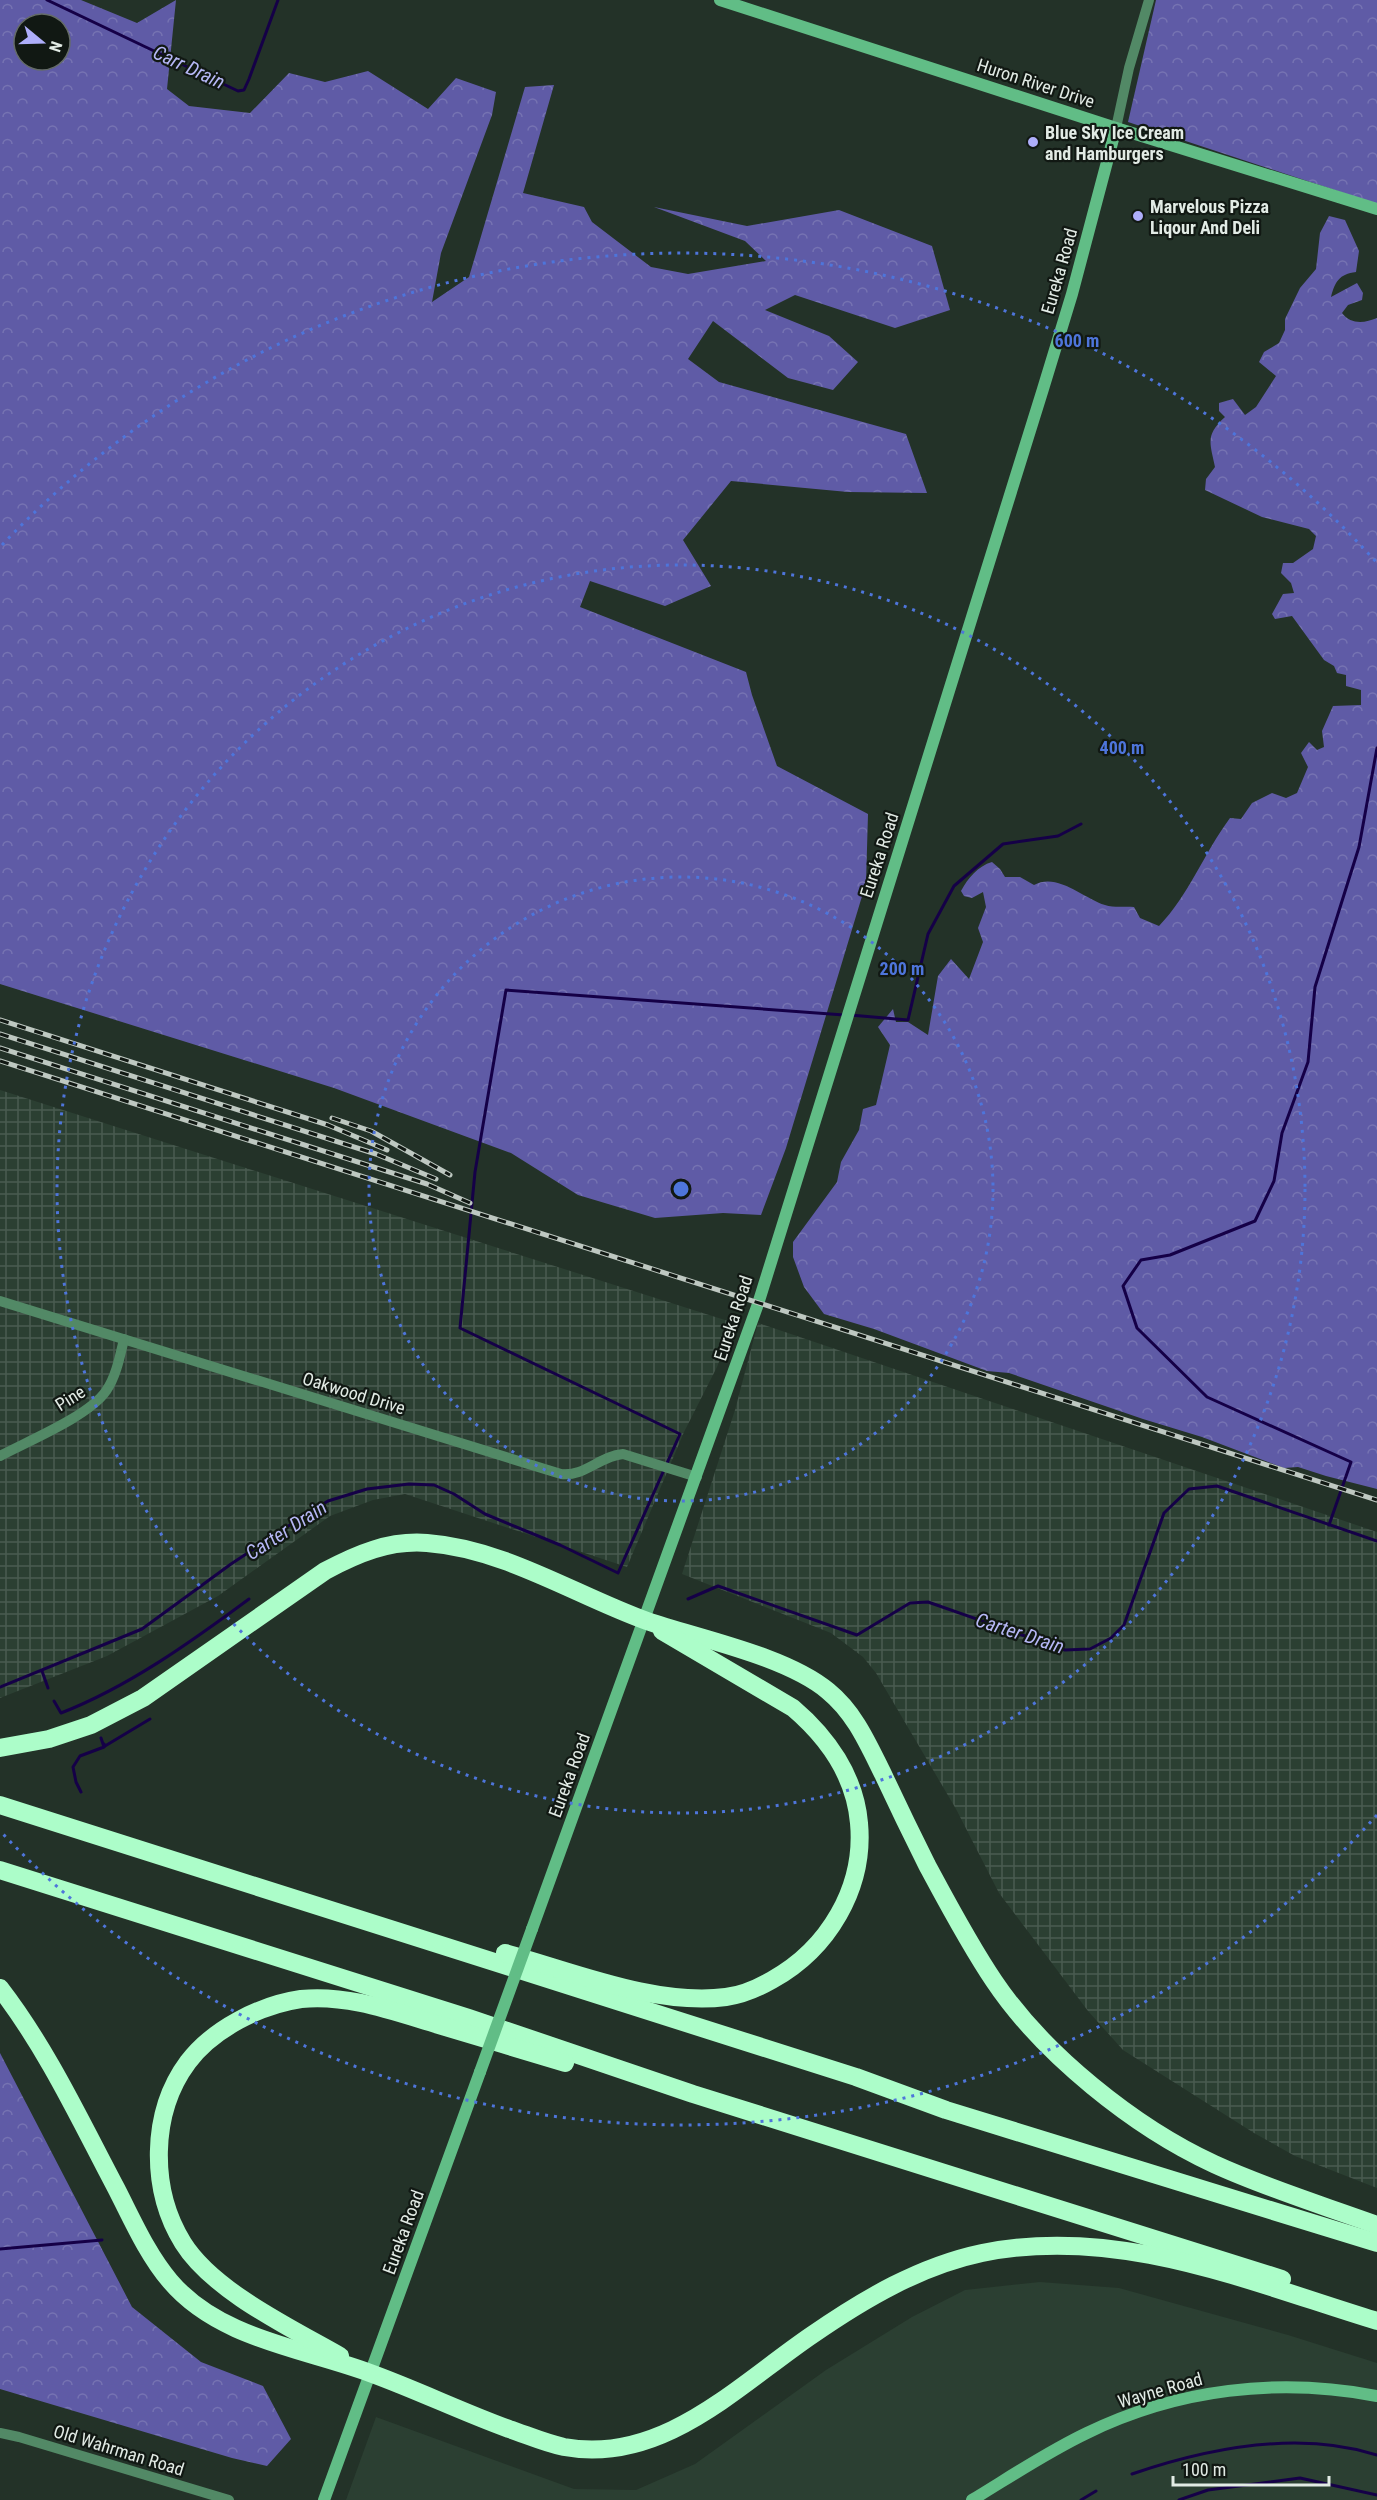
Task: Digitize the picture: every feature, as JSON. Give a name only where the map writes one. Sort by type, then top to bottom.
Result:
[{"type":"highway","points":[[0,1748],[49,1739],[80,1729],[122,1709],[186,1669],[325,1571],[352,1557],[397,1543],[423,1542],[450,1545],[515,1565],[645,1620],[791,1669],[812,1679],[840,1702],[854,1718],[927,1865],[994,1983],[1036,2033],[1084,2079],[1127,2113],[1211,2163],[1253,2181],[1377,2225]]},
{"type":"highway","points":[[317,1906],[484,1947],[646,1993],[690,1999],[728,1997],[758,1988],[793,1968],[816,1947],[832,1927],[846,1901],[857,1866],[859,1822],[849,1782],[831,1747],[809,1721],[793,1708],[682,1645],[645,1620]]},
{"type":"highway","points":[[0,1805],[856,2077],[946,2110],[1377,2243]]},
{"type":"highway","points":[[0,1870],[469,2018],[693,2094],[1377,2308]]},
{"type":"highway","points":[[0,1988],[19,2012],[53,2069],[149,2251],[169,2280],[205,2312],[226,2323],[285,2346],[370,2373],[474,2416],[566,2448],[596,2450],[649,2442],[678,2428],[814,2334],[902,2281],[941,2265],[982,2253],[1036,2245],[1090,2245],[1144,2252],[1202,2267],[1377,2321]]},
{"type":"highway","points":[[370,2373],[230,2290],[200,2265],[183,2243],[170,2218],[159,2172],[158,2147],[165,2112],[188,2062],[207,2043],[231,2025],[279,2004],[303,1999],[362,2003],[594,2071],[693,2094]]},
{"type":"street","name":"Huron River Drive","points":[[720,0],[1116,128],[1377,208]]},
{"type":"street","points":[[1116,128],[1129,68],[1149,0]]},
{"type":"street","name":"Eureka Road","points":[[324,2500],[758,1304],[1072,294],[1116,128]]},
{"type":"street","name":"Oakwood Drive","points":[[0,1301],[561,1474],[578,1474],[614,1455],[623,1454],[697,1477]]},
{"type":"street","name":"Pine","points":[[0,1456],[79,1414],[101,1398],[110,1384],[124,1339]]},
{"type":"street","name":"Wayne Road","points":[[972,2500],[1089,2432],[1173,2401],[1224,2391],[1275,2387],[1326,2388],[1377,2396]]},
{"type":"street","name":"Old Wahrman Road","points":[[0,2433],[228,2500]]},
{"type":"shaded area","points":[[0,1090],[728,1321],[730,1334],[717,1367],[684,1432],[627,1567],[405,1494],[373,1500],[330,1516],[218,1596],[107,1656],[0,1698]]},
{"type":"shaded area","points":[[758,1323],[1377,1532],[1377,2188],[1295,2156],[1254,2133],[1123,2050],[1088,2011],[999,1893],[956,1809],[876,1673],[863,1657],[831,1633],[682,1574],[735,1410]]},
{"type":"shaded area","points":[[1040,2282],[1119,2288],[1288,2335],[1377,2363],[1377,2500],[346,2500],[376,2417],[574,2489],[636,2490],[695,2464],[826,2370],[912,2317],[965,2290]]},
{"type":"green space","points":[[0,0],[81,0],[137,23],[176,0],[167,89],[189,106],[250,113],[289,73],[325,82],[368,71],[428,109],[456,78],[496,92],[492,115],[441,253],[432,302],[469,277],[525,87],[554,85],[523,193],[584,207],[592,222],[651,267],[688,274],[766,261],[745,241],[654,207],[747,226],[839,210],[932,246],[950,310],[895,328],[795,295],[765,310],[829,336],[858,362],[833,390],[788,378],[713,321],[688,359],[719,382],[906,434],[927,493],[848,492],[731,481],[683,540],[711,586],[665,606],[590,581],[580,607],[746,672],[777,766],[868,814],[866,883],[786,1148],[761,1215],[723,1213],[655,1218],[578,1195],[511,1153],[334,1088],[0,984]]},
{"type":"green space","points":[[1156,0],[1377,0],[1377,204],[1128,122]]},
{"type":"green space","points":[[1329,216],[1345,220],[1359,251],[1356,272],[1345,275],[1339,280],[1331,297],[1357,283],[1363,293],[1362,300],[1348,305],[1342,313],[1350,320],[1358,322],[1377,318],[1377,1489],[1298,1467],[1284,1468],[1202,1437],[1009,1373],[987,1371],[874,1329],[824,1314],[804,1287],[793,1257],[793,1242],[837,1182],[841,1162],[859,1130],[863,1109],[876,1105],[890,1045],[878,1027],[893,1009],[896,1022],[908,1022],[928,1035],[938,976],[951,959],[969,979],[983,942],[978,928],[986,907],[983,892],[972,898],[964,896],[961,891],[974,873],[982,866],[992,862],[1005,877],[1020,877],[1034,885],[1043,882],[1061,884],[1105,905],[1134,907],[1140,918],[1159,926],[1179,901],[1230,818],[1241,819],[1252,803],[1272,793],[1286,798],[1297,793],[1308,767],[1301,753],[1309,742],[1317,750],[1324,747],[1322,731],[1333,706],[1361,705],[1361,690],[1346,686],[1346,675],[1337,673],[1334,666],[1324,660],[1292,616],[1275,619],[1272,614],[1283,594],[1294,593],[1291,583],[1281,573],[1283,563],[1293,563],[1313,549],[1316,536],[1309,529],[1262,517],[1205,490],[1206,479],[1215,467],[1211,445],[1212,434],[1225,417],[1219,411],[1219,403],[1233,399],[1245,415],[1256,407],[1276,376],[1259,362],[1264,352],[1279,343],[1285,330],[1285,319],[1300,288],[1316,269],[1320,233]]},
{"type":"green space","points":[[0,2053],[132,2307],[201,2362],[263,2386],[291,2439],[267,2466],[232,2458],[0,2389]]},
{"type":"waterway","name":"Carr Drain","points":[[47,0],[238,91],[244,90],[249,79],[278,0]]},
{"type":"waterway","points":[[1329,1525],[1351,1462],[1207,1397],[1137,1328],[1123,1286],[1141,1260],[1170,1255],[1255,1221],[1274,1181],[1282,1133],[1308,1062],[1315,987],[1359,847],[1377,748]]},
{"type":"waterway","points":[[850,1015],[908,1020],[928,934],[954,886],[1003,844],[1058,836],[1081,824]]},
{"type":"waterway","points":[[0,1687],[142,1629],[231,1564],[308,1513],[328,1501],[367,1489],[409,1484],[434,1485],[454,1494],[485,1514],[560,1545],[618,1573],[680,1434],[460,1328],[475,1172],[506,990],[844,1015]]},
{"type":"waterway","name":"Carter Drain","points":[[688,1599],[718,1586],[857,1635],[910,1603],[928,1602],[1065,1650],[1090,1649],[1111,1638],[1124,1625],[1164,1513],[1189,1489],[1217,1486],[1377,1541]]},
{"type":"waterway","points":[[54,1701],[61,1713],[135,1677],[249,1599]]},
{"type":"waterway","points":[[42,1671],[48,1688]]},
{"type":"waterway","points":[[104,1744],[105,1746],[150,1719]]},
{"type":"waterway","points":[[81,1792],[73,1767],[80,1756],[104,1747],[101,1738]]},
{"type":"waterway","points":[[0,2249],[102,2240]]},
{"type":"waterway","points":[[1132,2474],[1191,2457],[1253,2445],[1316,2444],[1377,2455]]},
{"type":"waterway","points":[[1179,2500],[1208,2490],[1300,2478],[1377,2495]]},
{"type":"waterway","points":[[1081,2500],[1096,2491]]},
{"type":"railway","points":[[0,1020],[328,1125],[387,1150]]},
{"type":"railway","points":[[0,1034],[376,1154],[436,1179]]},
{"type":"railway","points":[[0,1048],[427,1184],[470,1203]]},
{"type":"railway","points":[[0,1061],[1377,1500]]},
{"type":"railway","points":[[332,1118],[371,1131],[450,1175]]},
{"type":"place","name":"Blue Sky Ice Cream and Hamburgers","points":[[1033,142]]},
{"type":"place","name":"Marvelous Pizza Liqour And Deli","points":[[1138,216]]}]
